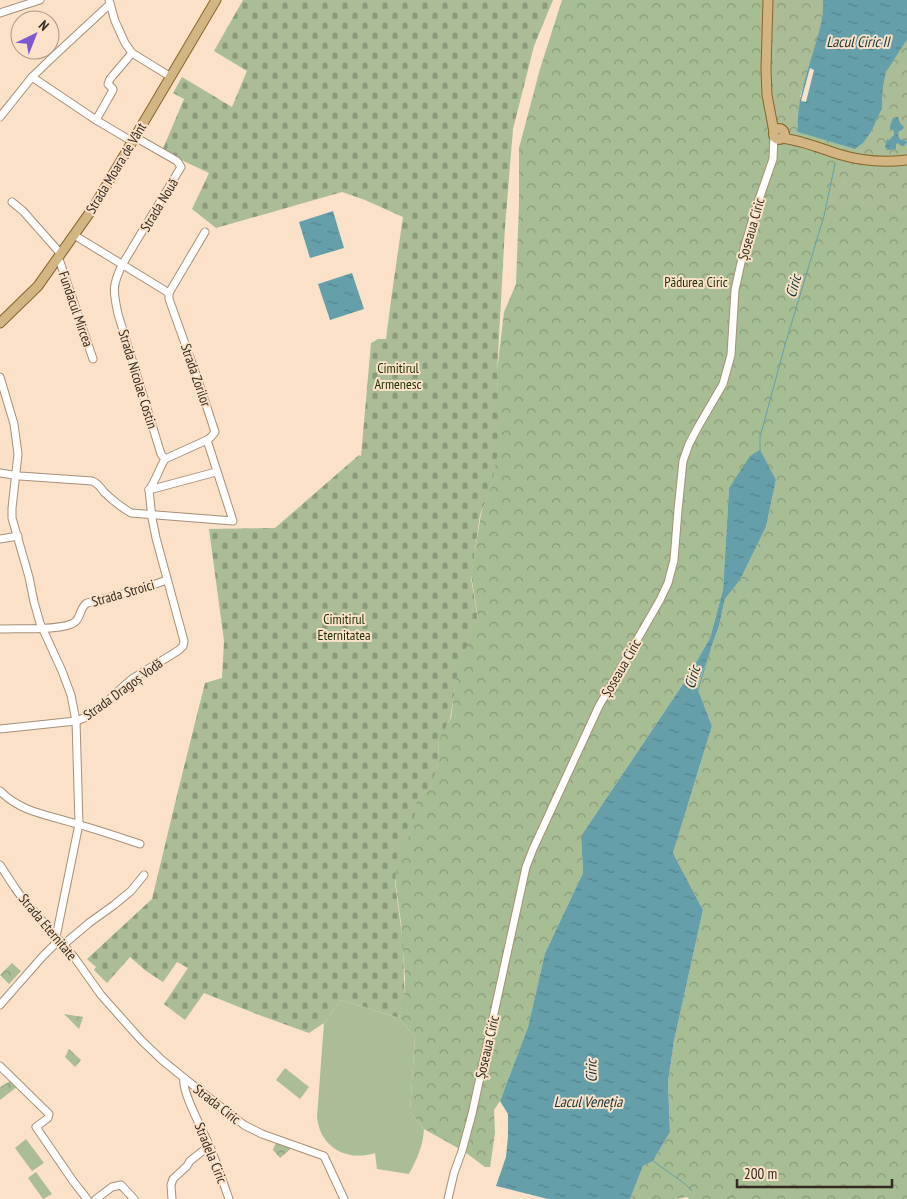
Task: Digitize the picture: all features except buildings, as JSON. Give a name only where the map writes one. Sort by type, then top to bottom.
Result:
[{"type":"main road","name":"Strada Moara de Vânt","points":[[0,323],[38,286],[93,208],[216,0]]},
{"type":"main road","points":[[768,0],[767,95],[772,117],[779,133],[839,154],[863,160],[890,162],[907,160]]},
{"type":"street","points":[[0,13],[40,0]]},
{"type":"street","points":[[0,117],[32,77],[109,2],[115,21],[132,53],[171,77]]},
{"type":"street","points":[[96,120],[113,90],[108,84],[110,79],[132,53]]},
{"type":"street","points":[[32,77],[96,120],[134,139]]},
{"type":"street","name":"Șoseaua Ciric","points":[[448,1199],[472,1114],[526,867],[599,706],[668,583],[674,560],[683,461],[689,444],[723,384],[731,355],[735,290],[744,249],[773,159],[779,133]]},
{"type":"street","name":"Strada Nouă","points":[[122,265],[181,167],[176,161],[134,139]]},
{"type":"street","name":"Fundacul Mircea","points":[[12,202],[23,211],[58,252],[93,359]]},
{"type":"street","points":[[74,236],[169,293],[205,232]]},
{"type":"street","name":"Strada Nicolae Costin","points":[[122,265],[114,287],[118,314],[161,454],[165,458]]},
{"type":"street","name":"Strada Zorilor","points":[[152,515],[233,521],[207,440],[215,432],[169,299],[169,293]]},
{"type":"street","points":[[0,377],[14,424],[18,454],[12,518],[40,623],[71,695],[76,721],[79,824],[59,940]]},
{"type":"street","points":[[168,580],[160,557],[149,490],[165,458],[207,440]]},
{"type":"street","points":[[149,490],[216,472]]},
{"type":"street","points":[[0,473],[16,476],[92,481],[97,483],[104,493],[121,507],[131,513],[152,515]]},
{"type":"street","points":[[0,539],[18,536]]},
{"type":"street","name":"Strada Stroici","points":[[0,629],[48,629],[72,624],[77,620],[87,602],[138,590],[168,580]]},
{"type":"street","name":"Strada Dragoș Vodă","points":[[0,729],[76,721],[92,714],[105,705],[135,677],[179,650],[183,646],[184,641],[168,580]]},
{"type":"street","points":[[0,791],[17,805],[30,810],[140,844]]},
{"type":"street","name":"Strada Eternitate","points":[[0,865],[19,893],[74,957],[96,988]]},
{"type":"street","points":[[0,1005],[59,940],[114,906],[131,891],[144,875]]},
{"type":"street","name":"Strada Ciric","points":[[96,988],[142,1040],[184,1078],[238,1121],[251,1130],[324,1156],[344,1199]]},
{"type":"street","points":[[0,1066],[49,1114],[48,1118],[36,1127],[87,1199]]},
{"type":"street","name":"Stradela Ciric","points":[[184,1078],[183,1084],[190,1103],[210,1146],[229,1199]]},
{"type":"street","points":[[172,1199],[171,1185],[173,1179],[190,1161],[210,1146]]},
{"type":"street","points":[[96,1199],[112,1187],[121,1186],[134,1199]]},
{"type":"green space","name":"Cimitirul Eternitatea","points":[[243,0],[553,0],[534,46],[513,129],[505,227],[497,374],[499,420],[497,456],[491,488],[480,515],[471,578],[478,620],[459,664],[450,719],[439,740],[438,763],[430,789],[417,800],[411,834],[398,849],[395,882],[403,943],[404,1000],[399,1018],[341,1000],[324,1023],[309,1033],[204,993],[185,1020],[164,1004],[188,968],[177,962],[163,982],[130,957],[107,983],[94,970],[96,967],[87,959],[152,899],[205,683],[222,678],[224,641],[209,529],[275,528],[359,455],[361,456],[371,343],[378,339],[386,339],[403,217],[342,192],[216,228],[192,209],[209,173],[162,151],[184,99],[173,93],[182,77],[232,107],[247,71],[214,51]]},
{"type":"green space","name":"Pădurea Ciric","points":[[562,0],[823,0],[819,35],[800,97],[882,108],[886,72],[907,40],[907,1199],[689,1199],[687,1197],[676,1199],[630,1199],[643,1166],[653,1161],[670,1132],[668,1082],[674,1041],[703,910],[673,853],[712,726],[697,687],[719,626],[725,599],[740,580],[766,527],[776,480],[729,488],[723,590],[710,638],[687,678],[581,836],[583,873],[545,953],[528,1027],[500,1101],[494,1110],[495,1133],[490,1167],[485,1167],[465,1152],[424,1129],[410,1112],[415,1036],[399,1018],[404,997],[405,978],[395,878],[397,847],[417,800],[430,788],[438,762],[439,738],[451,718],[458,663],[478,618],[471,575],[481,514],[491,486],[498,417],[497,371],[504,312],[516,284],[519,148],[540,69]]},
{"type":"green space","points":[[762,0],[821,0],[824,9],[799,97],[797,133],[768,136],[762,85]]},
{"type":"green space","points":[[890,59],[907,63],[907,216],[875,208],[850,205],[839,210],[825,226],[828,202],[838,167],[863,146],[882,108]]},
{"type":"green space","points":[[12,963],[21,971],[9,984],[0,975]]},
{"type":"green space","points":[[341,1000],[399,1018],[415,1036],[410,1112],[424,1129],[419,1152],[409,1174],[377,1169],[375,1153],[354,1155],[336,1150],[323,1137],[319,1128],[317,1117],[324,1023]]},
{"type":"green space","points":[[64,1014],[83,1017],[79,1029]]},
{"type":"green space","points":[[69,1049],[81,1060],[75,1067],[65,1057]]},
{"type":"green space","points":[[285,1068],[309,1087],[300,1099],[276,1080]]},
{"type":"green space","points":[[12,1080],[18,1086],[0,1100],[0,1087]]},
{"type":"green space","points":[[26,1139],[44,1163],[32,1171],[15,1148]]},
{"type":"green space","points":[[277,1140],[294,1146],[280,1158],[273,1150]]},
{"type":"green space","points":[[36,1172],[52,1194],[43,1199],[28,1178]]},
{"type":"water","name":"Lacul Ciric II","points":[[823,0],[907,0],[907,40],[886,72],[882,108],[871,132],[863,143],[855,149],[798,132],[800,100],[821,25]]},
{"type":"water","points":[[898,117],[904,127],[899,131],[899,138],[907,142],[904,146],[898,143],[896,144],[896,149],[887,150],[885,147],[887,139],[889,140],[894,135],[894,131],[890,129],[890,126],[893,118]]},
{"type":"water","points":[[333,211],[344,248],[310,258],[299,222]]},
{"type":"water","points":[[352,273],[364,309],[330,320],[318,284]]},
{"type":"water","name":"Lacul Veneția","points":[[760,450],[776,480],[766,527],[740,580],[725,599],[719,626],[697,687],[712,726],[673,853],[703,910],[674,1041],[668,1082],[670,1132],[653,1161],[643,1166],[630,1199],[548,1199],[496,1186],[506,1157],[508,1136],[508,1114],[500,1101],[528,1027],[545,953],[583,873],[581,836],[687,678],[710,638],[723,590],[729,488],[750,456]]},
{"type":"pier","points":[[810,68],[814,70],[806,102],[801,101]]},
{"type":"waterway","name":"Ciric","points":[[760,451],[760,437],[785,345],[824,216],[835,164]]},
{"type":"waterway","name":"Ciric","points":[[698,690],[710,650]]},
{"type":"waterway","points":[[653,1161],[692,1191]]},
{"type":"park label","name":"Cimitirul Armenesc","points":[[398,376]]}]
